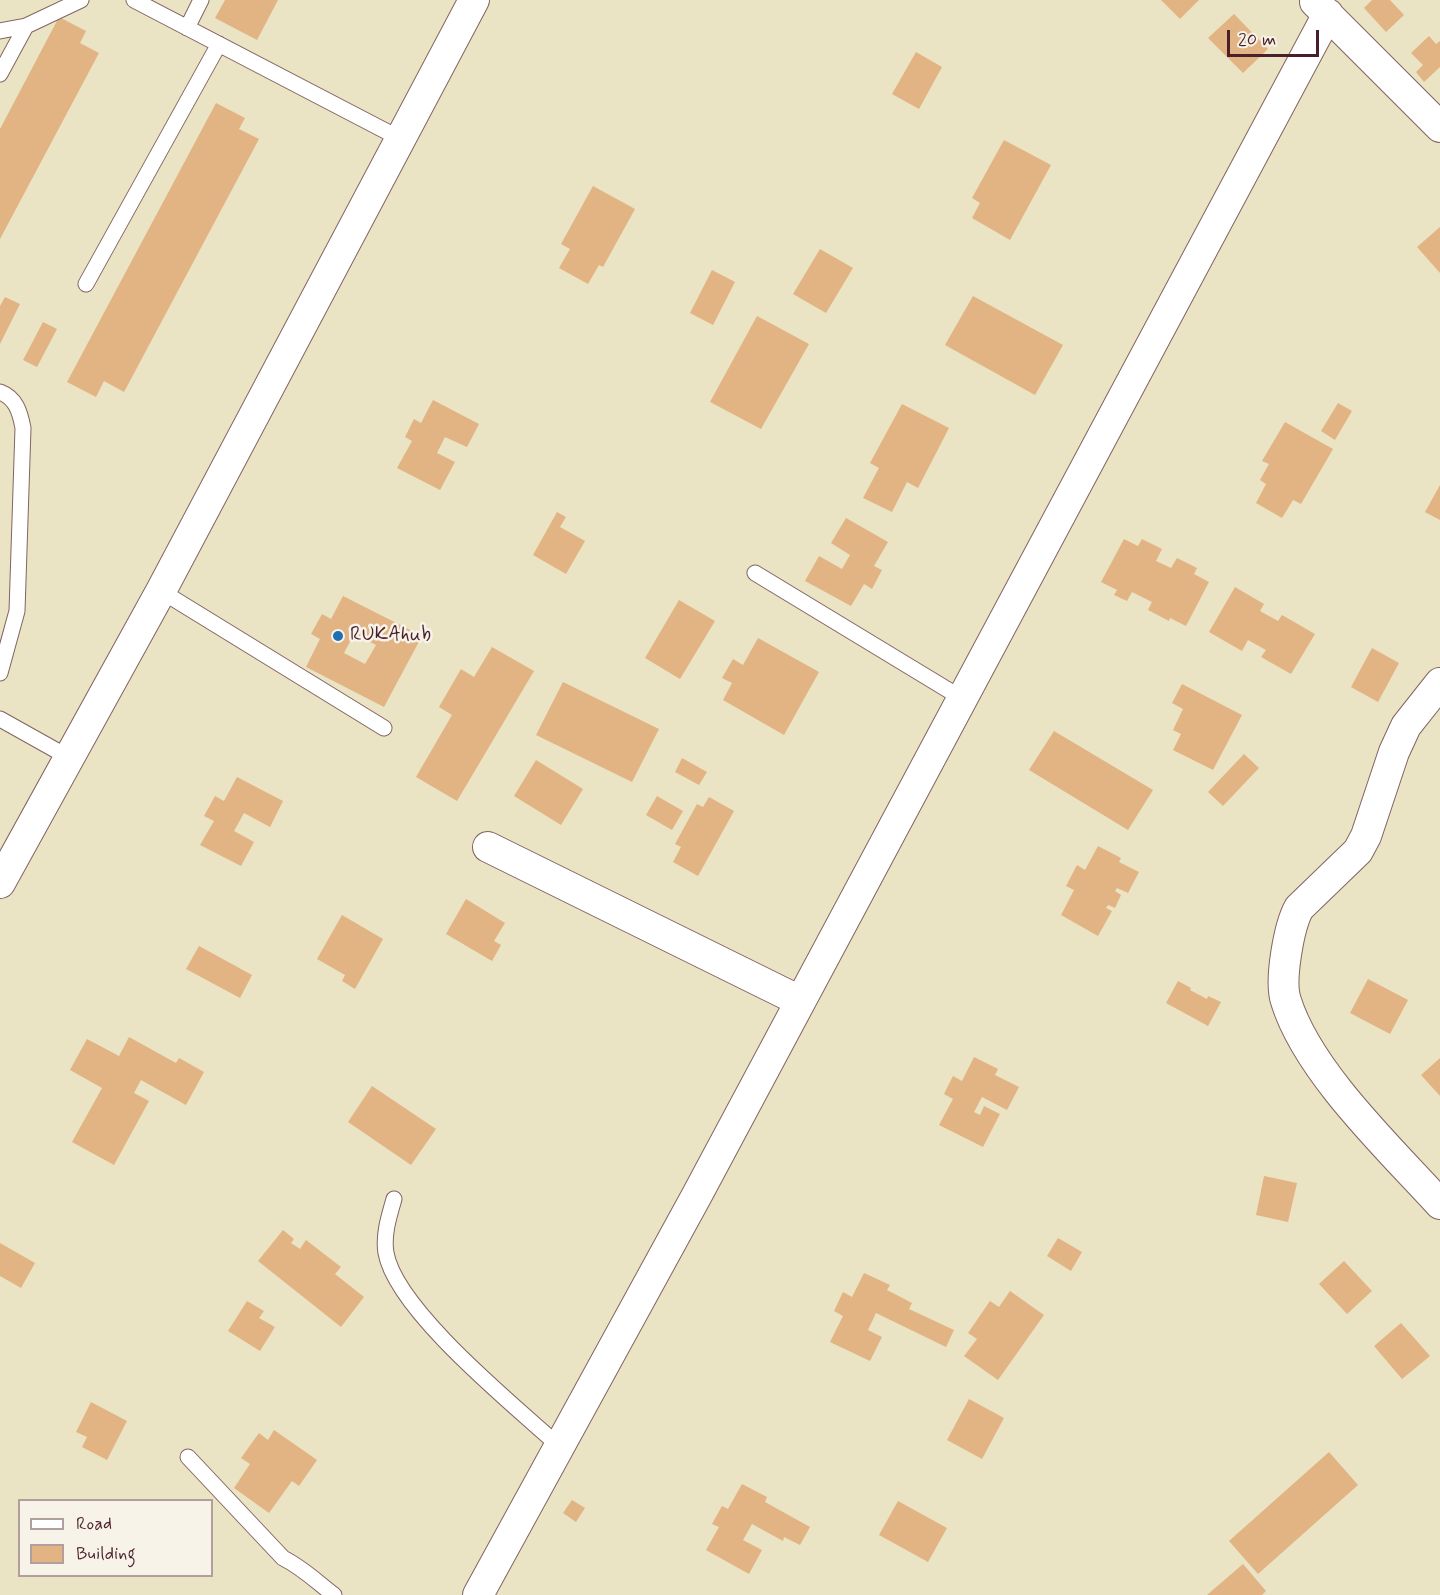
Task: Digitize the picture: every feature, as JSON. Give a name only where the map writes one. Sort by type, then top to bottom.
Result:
[{"type":"street","points":[[0,884],[161,591],[474,0]]},
{"type":"street","points":[[478,1595],[697,1195],[963,699],[1321,7],[1440,127]]},
{"type":"street","points":[[1440,683],[1406,726],[1394,752],[1366,836],[1358,851],[1299,908],[1293,920],[1284,983],[1285,1000],[1303,1038],[1322,1068],[1352,1107],[1440,1204]]},
{"type":"street","points":[[488,847],[800,1001]]},
{"type":"lane","points":[[0,32],[26,26],[81,0]]},
{"type":"lane","points":[[134,0],[399,138]]},
{"type":"lane","points":[[187,28],[201,0]]},
{"type":"lane","points":[[0,74],[26,26]]},
{"type":"lane","points":[[86,284],[219,44]]},
{"type":"lane","points":[[0,392],[8,395],[19,409],[23,428],[17,611],[0,673]]},
{"type":"lane","points":[[755,573],[963,699]]},
{"type":"lane","points":[[161,591],[384,728]]},
{"type":"lane","points":[[0,719],[68,757]]},
{"type":"lane","points":[[394,1199],[387,1227],[386,1252],[392,1274],[409,1299],[456,1352],[559,1446]]},
{"type":"lane","points":[[188,1457],[283,1558],[302,1568],[334,1595]]},
{"type":"building","points":[[225,0],[278,0],[257,40],[215,18]]},
{"type":"building","points":[[1161,0],[1199,0],[1180,19]]},
{"type":"building","points":[[1372,0],[1390,0],[1404,15],[1386,32],[1364,8]]},
{"type":"building","points":[[1234,14],[1268,49],[1243,73],[1208,38]]},
{"type":"building","points":[[59,17],[86,31],[80,43],[99,53],[0,239],[0,129]]},
{"type":"building","points":[[1429,36],[1436,44],[1440,41],[1440,67],[1424,82],[1416,72],[1423,65],[1411,53]]},
{"type":"building","points":[[916,52],[942,67],[919,109],[892,94]]},
{"type":"building","points":[[216,103],[245,118],[239,129],[259,139],[124,392],[104,381],[96,397],[67,382]]},
{"type":"building","points":[[1004,140],[1051,165],[1010,240],[972,218],[980,203],[972,198]]},
{"type":"building","points":[[593,186],[635,209],[603,267],[599,265],[588,284],[559,268],[570,249],[561,244]]},
{"type":"building","points":[[1440,227],[1440,273],[1417,247]]},
{"type":"building","points":[[820,249],[853,268],[826,313],[793,294]]},
{"type":"building","points":[[712,270],[735,282],[713,325],[690,313]]},
{"type":"building","points":[[973,296],[1063,345],[1035,395],[945,345]]},
{"type":"building","points":[[5,297],[20,304],[0,344],[0,306]]},
{"type":"building","points":[[757,316],[809,344],[761,429],[710,402]]},
{"type":"building","points":[[43,322],[57,329],[37,367],[23,360]]},
{"type":"building","points":[[433,400],[479,424],[467,447],[445,437],[437,453],[455,462],[440,490],[397,468],[412,441],[405,437],[414,419],[421,423]]},
{"type":"building","points":[[1338,403],[1352,411],[1335,440],[1321,431]]},
{"type":"building","points":[[902,404],[949,428],[918,488],[907,482],[892,512],[863,498],[879,468],[870,463]]},
{"type":"building","points":[[1285,422],[1333,449],[1301,504],[1293,500],[1282,518],[1256,503],[1266,484],[1260,480],[1269,464],[1262,461]]},
{"type":"building","points":[[1440,485],[1440,520],[1425,512]]},
{"type":"building","points":[[557,512],[566,517],[560,527],[585,541],[566,574],[533,555]]},
{"type":"building","points":[[846,518],[888,542],[874,566],[882,570],[872,589],[864,584],[851,606],[805,581],[819,556],[842,569],[850,555],[831,543]]},
{"type":"building","points":[[1124,539],[1138,546],[1142,539],[1162,549],[1156,561],[1171,568],[1177,558],[1197,568],[1194,574],[1209,582],[1186,626],[1170,618],[1169,621],[1148,610],[1152,602],[1132,592],[1127,601],[1114,595],[1117,590],[1101,582]]},
{"type":"building","points":[[1235,587],[1264,604],[1260,611],[1278,621],[1282,615],[1315,634],[1291,674],[1261,657],[1266,650],[1248,640],[1242,651],[1209,632]]},
{"type":"building","points":[[343,596],[422,636],[384,707],[306,667],[320,639],[311,634],[322,614],[331,619]],"holes":[[[354,634],[376,645],[365,664],[344,653]]]},
{"type":"building","points":[[679,600],[715,621],[680,679],[645,658]]},
{"type":"building","points":[[758,638],[819,672],[784,735],[723,700],[732,683],[722,678],[733,659],[743,665]]},
{"type":"building","points":[[492,647],[534,671],[457,801],[416,777],[452,715],[439,707],[461,669],[474,677]]},
{"type":"building","points":[[1372,648],[1399,663],[1378,702],[1351,687]]},
{"type":"building","points":[[563,682],[659,729],[632,782],[536,735]]},
{"type":"building","points":[[1182,684],[1242,715],[1213,770],[1173,750],[1181,734],[1173,730],[1183,709],[1172,703]]},
{"type":"building","points":[[1054,731],[1153,790],[1128,830],[1029,770]]},
{"type":"building","points":[[1244,754],[1259,768],[1223,806],[1208,792]]},
{"type":"building","points":[[682,758],[707,772],[699,785],[675,772]]},
{"type":"building","points":[[536,760],[583,789],[561,825],[514,796]]},
{"type":"building","points":[[237,777],[283,801],[270,827],[244,813],[234,831],[254,842],[241,866],[200,845],[214,821],[204,816],[215,796],[224,801]]},
{"type":"building","points":[[657,796],[683,811],[672,830],[646,815]]},
{"type":"building","points":[[709,797],[734,811],[698,876],[673,862],[681,847],[675,844],[697,804],[703,807]]},
{"type":"building","points":[[1098,846],[1121,858],[1119,862],[1139,872],[1128,893],[1117,888],[1115,891],[1121,895],[1115,908],[1108,905],[1106,908],[1112,911],[1098,936],[1061,915],[1074,890],[1066,886],[1077,865],[1085,870]]},
{"type":"building","points":[[466,899],[505,923],[494,941],[501,945],[492,961],[446,934]]},
{"type":"building","points":[[342,915],[383,939],[355,989],[342,981],[345,975],[317,959]]},
{"type":"building","points":[[199,946],[252,975],[240,998],[186,969]]},
{"type":"building","points":[[1368,979],[1408,1000],[1390,1034],[1350,1013]]},
{"type":"building","points":[[1178,981],[1207,999],[1208,996],[1221,1002],[1208,1026],[1166,1003]]},
{"type":"building","points":[[129,1037],[176,1063],[179,1058],[204,1072],[186,1105],[141,1080],[134,1093],[149,1101],[114,1165],[72,1142],[102,1088],[70,1070],[87,1039],[119,1056]]},
{"type":"building","points":[[974,1057],[998,1069],[995,1075],[1019,1087],[1007,1110],[982,1097],[974,1112],[980,1115],[984,1106],[1000,1114],[983,1147],[939,1125],[953,1099],[944,1094],[953,1076],[962,1081]]},
{"type":"building","points":[[1440,1058],[1440,1096],[1421,1075]]},
{"type":"building","points":[[372,1086],[436,1129],[411,1165],[348,1122]]},
{"type":"building","points":[[1264,1176],[1297,1183],[1288,1222],[1256,1215]]},
{"type":"building","points":[[283,1230],[294,1239],[291,1243],[300,1249],[306,1240],[341,1267],[335,1274],[364,1297],[341,1327],[258,1261]]},
{"type":"building","points":[[1058,1238],[1082,1252],[1071,1271],[1047,1256]]},
{"type":"building","points":[[0,1243],[35,1263],[21,1288],[0,1276]]},
{"type":"building","points":[[1344,1261],[1372,1291],[1347,1314],[1319,1284]]},
{"type":"building","points":[[864,1273],[890,1285],[887,1290],[912,1303],[909,1309],[954,1330],[946,1347],[876,1313],[868,1330],[882,1337],[870,1361],[830,1342],[843,1316],[834,1311],[843,1292],[852,1297]]},
{"type":"building","points":[[1010,1291],[1044,1315],[998,1380],[964,1356],[977,1339],[968,1333],[990,1301],[999,1307]]},
{"type":"building","points":[[247,1301],[264,1311],[259,1318],[275,1327],[260,1351],[228,1331]]},
{"type":"building","points":[[1401,1323],[1430,1356],[1402,1379],[1374,1346]]},
{"type":"building","points":[[969,1399],[1004,1418],[982,1459],[947,1440]]},
{"type":"building","points":[[91,1402],[127,1421],[107,1460],[82,1447],[87,1437],[76,1432]]},
{"type":"building","points":[[274,1430],[317,1460],[299,1486],[292,1481],[269,1513],[234,1488],[250,1464],[241,1458],[259,1433],[268,1440]]},
{"type":"building","points":[[1329,1452],[1358,1485],[1258,1574],[1229,1541]]},
{"type":"building","points":[[742,1484],[767,1497],[765,1502],[810,1527],[800,1545],[784,1537],[783,1541],[752,1524],[743,1540],[762,1550],[749,1574],[706,1550],[719,1527],[712,1524],[722,1506],[728,1509]]},
{"type":"building","points":[[572,1500],[585,1508],[576,1522],[563,1513]]},
{"type":"building","points":[[898,1501],[947,1528],[928,1562],[879,1535]]},
{"type":"building","points":[[1243,1564],[1266,1591],[1262,1595],[1207,1595]]},
{"type":"place","name":"RUKAhub","points":[[338,636]]}]
